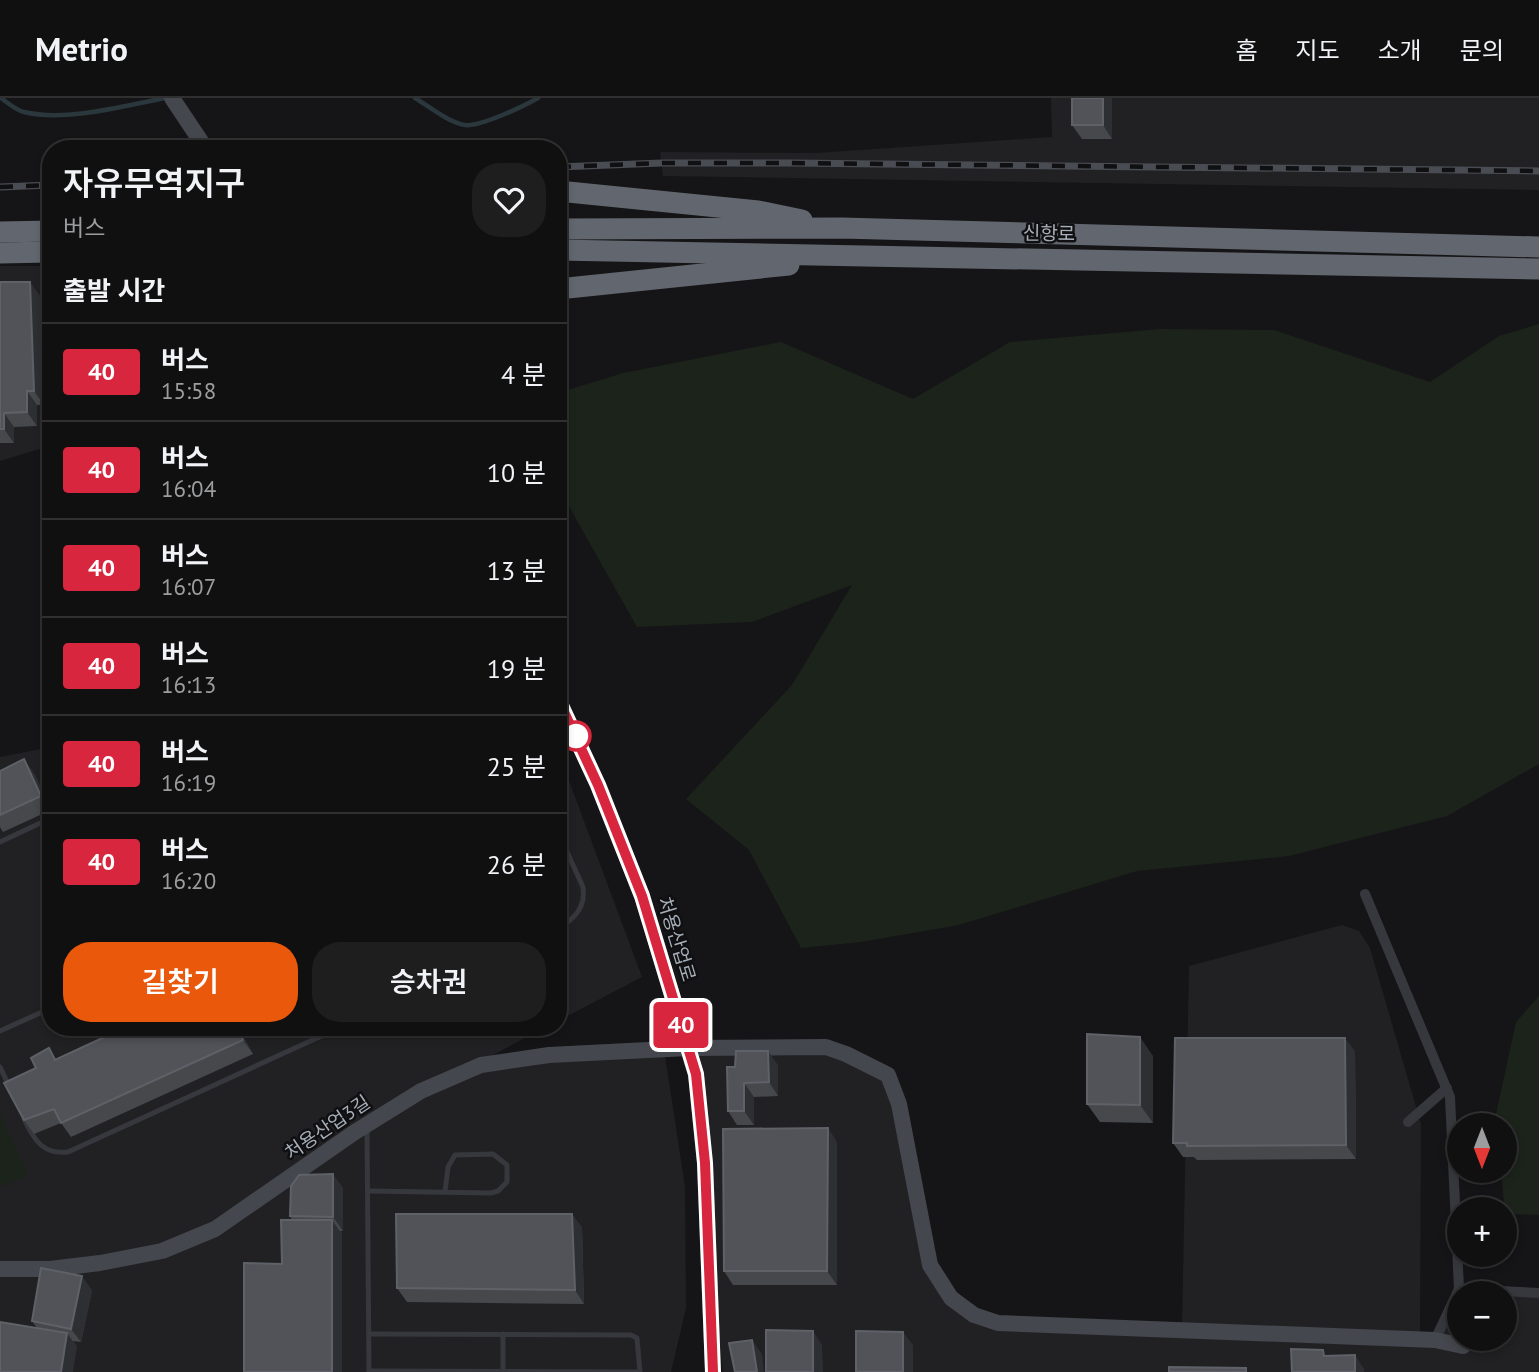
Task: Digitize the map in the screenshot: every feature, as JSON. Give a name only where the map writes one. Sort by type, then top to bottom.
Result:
[{"type":"highway","points":[[567,192],[758,211],[842,228]]},
{"type":"highway","name":"신항로","points":[[567,229],[842,228],[1539,247]]},
{"type":"highway","points":[[0,232],[42,231]]},
{"type":"highway","name":"신항로","points":[[567,250],[1539,269]]},
{"type":"highway","points":[[0,253],[42,252]]},
{"type":"highway","points":[[567,288],[876,255]]},
{"type":"street","points":[[172,98],[200,140]]},
{"type":"street","name":"처용산업로","points":[[567,718],[598,785],[642,896],[696,1074],[705,1163],[713,1372]]},
{"type":"street","points":[[1365,894],[1447,1088],[1452,1117],[1459,1281]]},
{"type":"street","name":"처용산업3길","points":[[0,1269],[50,1269],[100,1263],[162,1251],[215,1229],[421,1091],[481,1065],[549,1055],[688,1048],[826,1047],[888,1075],[899,1104],[930,1265],[951,1298],[974,1315],[998,1322],[1435,1340]]},
{"type":"street","points":[[1408,1122],[1447,1088]]},
{"type":"street","points":[[1517,1292],[1539,1293]]},
{"type":"street","points":[[1447,1314],[1435,1340],[1447,1343]]},
{"type":"lane","points":[[0,842],[42,822]]},
{"type":"lane","points":[[567,852],[583,887],[584,896],[575,917],[567,922]]},
{"type":"lane","points":[[0,1031],[42,1011]]},
{"type":"lane","points":[[22,1114],[33,1138],[50,1152],[68,1152],[319,1037]]},
{"type":"lane","points":[[0,1067],[11,1091]]},
{"type":"lane","points":[[368,1125],[369,1371],[638,1372],[639,1343],[637,1338],[631,1335],[369,1334]]},
{"type":"lane","points":[[368,1191],[445,1192],[498,1191],[507,1182],[506,1165],[493,1154],[460,1153],[448,1167],[445,1192]]},
{"type":"lane","points":[[503,1334],[503,1372]]},
{"type":"shaded area","points":[[1051,98],[1539,98],[1539,190],[663,176],[660,152],[816,153],[1052,137]]},
{"type":"shaded area","points":[[0,266],[42,266],[42,448],[0,461]]},
{"type":"shaded area","points":[[1539,324],[1539,764],[1447,816],[1289,856],[1137,871],[959,925],[861,942],[801,948],[749,850],[686,799],[792,685],[852,585],[752,622],[637,627],[567,503],[567,390],[623,373],[781,342],[913,399],[1010,342],[1160,329],[1274,330],[1430,382],[1499,336]]},
{"type":"shaded area","points":[[42,749],[42,1036],[529,1036],[461,1072],[664,1049],[685,1187],[686,1308],[671,1372],[0,1372],[0,757]]},
{"type":"shaded area","points":[[567,775],[642,977],[567,1016]]},
{"type":"shaded area","points":[[1342,925],[1359,931],[1370,948],[1421,1124],[1420,1339],[1436,1340],[1447,1316],[1447,1351],[1517,1351],[1517,1292],[1539,1293],[1539,1372],[723,1372],[688,1048],[826,1047],[888,1075],[930,1265],[974,1315],[1182,1329],[1189,966]]},
{"type":"shaded area","points":[[1539,996],[1539,1215],[1517,1214],[1517,1197],[1503,1197],[1502,1183],[1517,1183],[1517,1113],[1496,1113],[1516,1022]]},
{"type":"shaded area","points":[[0,1113],[28,1175],[0,1187]]},
{"type":"building","points":[[1072,98],[1103,98],[1103,125],[1072,125]]},
{"type":"building","points":[[0,282],[30,282],[34,391],[27,391],[27,412],[4,413],[4,429],[0,429]]},
{"type":"building","points":[[24,759],[41,796],[0,815],[0,771]]},
{"type":"building","points":[[1087,1034],[1140,1037],[1140,1105],[1087,1104]]},
{"type":"building","points":[[107,1036],[241,1036],[243,1040],[61,1123],[54,1109],[24,1120],[4,1083],[36,1068],[31,1058],[49,1048],[55,1060]]},
{"type":"building","points":[[1175,1038],[1345,1038],[1346,1145],[1187,1146],[1187,1143],[1173,1143]]},
{"type":"building","points":[[736,1051],[768,1051],[769,1082],[744,1083],[744,1111],[728,1111],[727,1067],[735,1067]]},
{"type":"building","points":[[828,1128],[827,1271],[724,1271],[723,1129]]},
{"type":"building","points":[[333,1174],[333,1217],[290,1216],[291,1186],[299,1175]]},
{"type":"building","points":[[396,1214],[572,1214],[575,1290],[397,1288]]},
{"type":"building","points":[[281,1220],[332,1220],[332,1372],[244,1372],[244,1263],[282,1264]]},
{"type":"building","points":[[41,1268],[82,1276],[71,1329],[32,1321]]},
{"type":"building","points":[[0,1322],[67,1333],[61,1372],[0,1372]]},
{"type":"building","points":[[766,1330],[813,1331],[813,1372],[766,1372]]},
{"type":"building","points":[[856,1331],[903,1332],[903,1372],[856,1372]]},
{"type":"building","points":[[752,1340],[757,1372],[735,1372],[729,1343]]},
{"type":"building","points":[[1291,1349],[1323,1350],[1324,1356],[1355,1355],[1355,1372],[1292,1372]]},
{"type":"building","points":[[1169,1367],[1246,1368],[1246,1372],[1169,1372]]},
{"type":"waterway","points":[[1,98],[24,112],[40,115],[94,112],[165,98]]},
{"type":"waterway","points":[[415,98],[446,118],[465,125],[513,111],[538,98]]},
{"type":"railway","points":[[567,167],[662,163],[791,163],[1539,171]]},
{"type":"railway","points":[[0,187],[42,185]]},
{"type":"bus line","name":"40","points":[[567,715],[642,896],[696,1074],[705,1163],[713,1372]]}]
